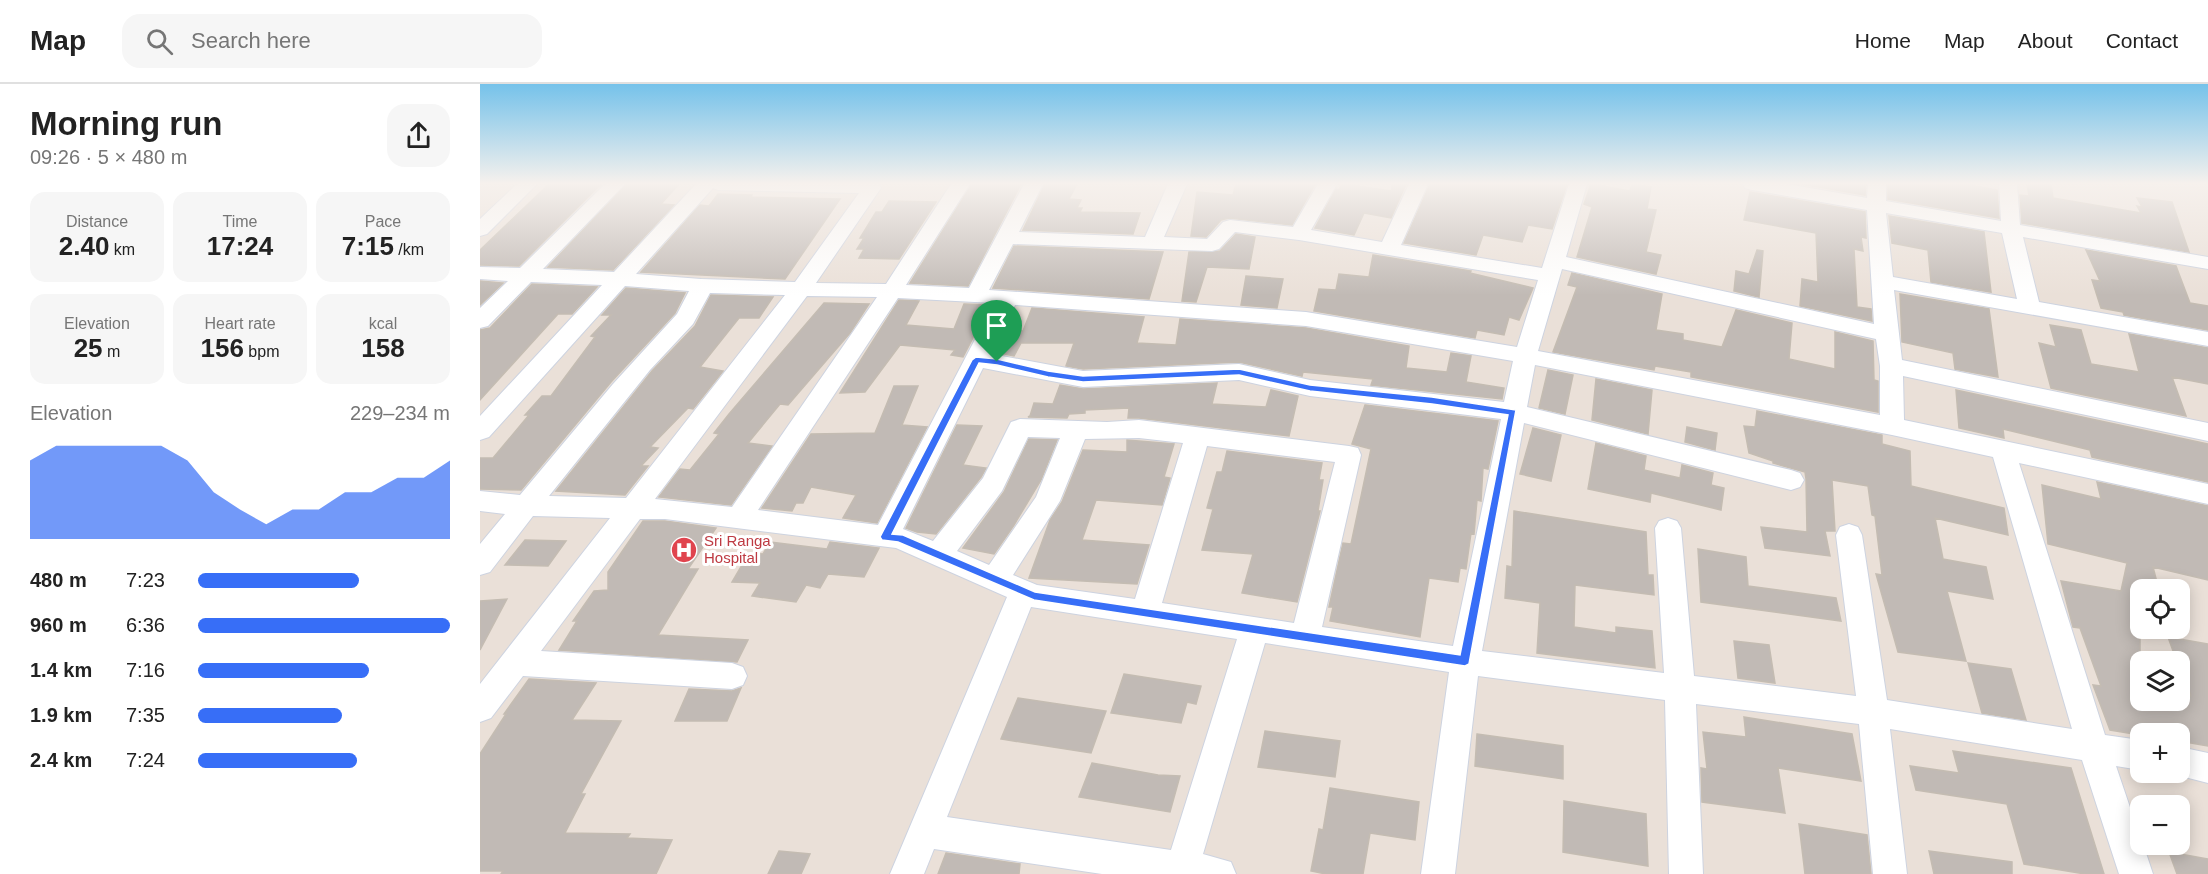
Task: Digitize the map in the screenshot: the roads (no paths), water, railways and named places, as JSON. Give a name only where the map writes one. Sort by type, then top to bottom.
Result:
[{"type":"street","points":[[480,321],[580,221]]},
{"type":"street","points":[[480,431],[674,221]]},
{"type":"street","points":[[480,708],[802,288],[849,221]]},
{"type":"street","points":[[739,518],[937,221]]},
{"type":"street","points":[[976,296],[1015,221]]},
{"type":"street","points":[[1152,243],[1162,221]]},
{"type":"street","points":[[1299,234],[1307,221]]},
{"type":"street","points":[[1389,249],[1402,221]]},
{"type":"street","points":[[1438,874],[1465,661],[1513,412],[1525,356],[1567,221]]},
{"type":"street","points":[[1876,221],[1891,366],[1892,426]]},
{"type":"street","points":[[1954,221],[2208,263]]},
{"type":"street","points":[[2010,221],[2030,309]]},
{"type":"street","points":[[1006,238],[1212,245],[1230,226],[1299,234],[1389,249],[1553,269],[1886,334]]},
{"type":"street","points":[[480,273],[621,279],[701,286],[892,291],[1176,308],[1306,320],[1525,356],[1892,426],[2208,494]]},
{"type":"street","points":[[1883,282],[2208,339]]},
{"type":"street","points":[[480,564],[643,364],[690,314],[699,298],[701,286]]},
{"type":"street","points":[[885,537],[1008,298]]},
{"type":"street","points":[[976,360],[1083,379],[1239,372],[1310,388],[1432,400],[1513,412],[1791,480]]},
{"type":"street","points":[[1891,366],[2208,432]]},
{"type":"street","points":[[938,555],[993,484],[1020,428],[1139,429],[1349,455],[1305,637]]},
{"type":"street","points":[[995,579],[1047,501],[1076,430]]},
{"type":"street","points":[[1145,613],[1197,435]]},
{"type":"street","points":[[2003,450],[2093,746],[2136,874]]},
{"type":"street","points":[[480,501],[527,506],[633,508],[739,518],[899,538],[1034,596],[1465,661],[1873,712],[2130,753]]},
{"type":"street","points":[[1668,528],[1680,689],[1686,874]]},
{"type":"street","points":[[1849,535],[1873,712],[1890,874]]},
{"type":"street","points":[[907,874],[1023,591]]},
{"type":"street","points":[[1182,868],[1254,629]]},
{"type":"street","points":[[515,662],[732,676]]},
{"type":"street","points":[[2190,764],[2208,768]]},
{"type":"street","points":[[925,831],[1219,874]]},
{"type":"place","name":"Sri Ranga Hospital","points":[[684,550]]}]
